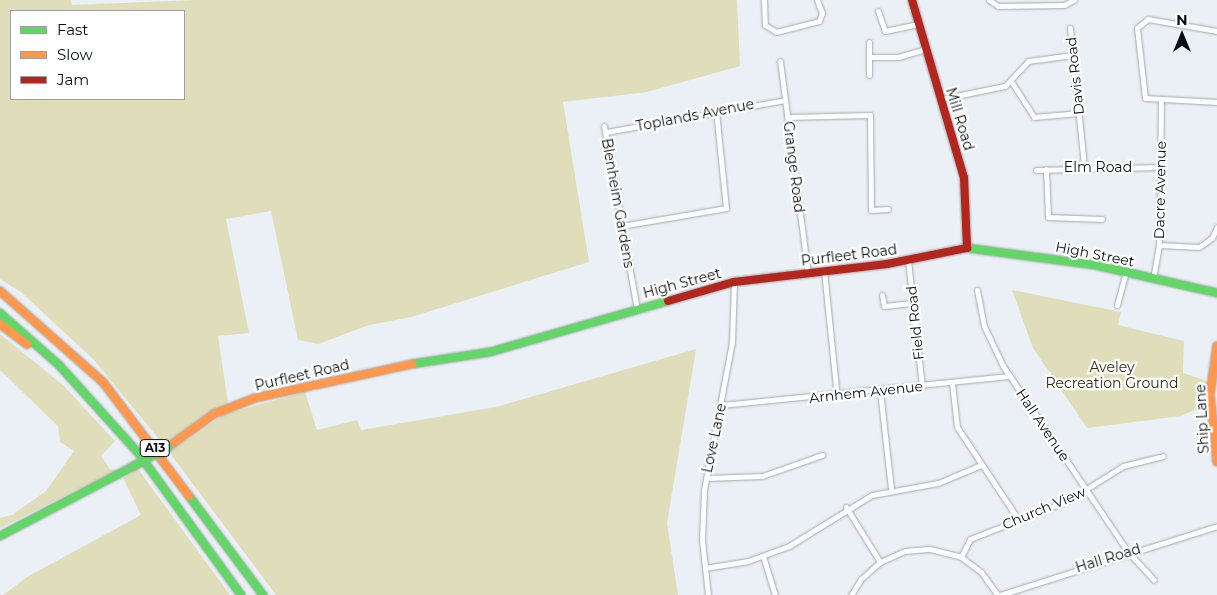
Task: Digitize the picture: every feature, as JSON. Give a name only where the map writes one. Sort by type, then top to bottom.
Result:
[{"type":"main road","name":"Mill Road","points":[[913,0],[964,178],[967,248]]},
{"type":"main road","name":"Purfleet Road","points":[[734,282],[908,260],[967,248]]},
{"type":"main road","name":"High Street","points":[[967,248],[1126,272],[1217,293]]},
{"type":"main road","name":"High Street","points":[[637,308],[734,282]]},
{"type":"main road","name":"A13","points":[[0,291],[103,382],[263,595]]},
{"type":"main road","name":"Purfleet Road","points":[[0,536],[168,447],[214,414],[255,398],[392,367],[490,352],[637,308]]},
{"type":"main road","name":"A13","points":[[0,313],[59,364],[139,454],[241,595]]},
{"type":"main road","points":[[0,324],[59,364]]},
{"type":"main road","name":"Ship Lane","points":[[1217,346],[1210,394],[1217,462]]},
{"type":"street","points":[[764,0],[765,25],[776,32],[819,21],[822,13],[817,0]]},
{"type":"street","points":[[988,0],[998,6],[1029,2],[1064,5],[1074,0]]},
{"type":"street","points":[[878,11],[885,31],[919,24]]},
{"type":"street","points":[[1217,31],[1140,21],[1142,95],[1161,101],[1217,102]]},
{"type":"street","name":"Davis Road","points":[[1070,28],[1084,166]]},
{"type":"street","points":[[869,42],[869,75]]},
{"type":"street","points":[[869,57],[898,57],[926,50]]},
{"type":"street","points":[[941,99],[998,89],[1011,81],[1028,61],[1073,55]]},
{"type":"street","name":"Grange Road","points":[[780,61],[808,273]]},
{"type":"street","points":[[1011,81],[1034,117],[1079,113]]},
{"type":"street","name":"Toplands Avenue","points":[[605,129],[785,100]]},
{"type":"street","name":"Dacre Avenue","points":[[1154,279],[1159,245],[1161,101]]},
{"type":"street","points":[[621,226],[726,208],[716,111]]},
{"type":"street","points":[[788,117],[870,114],[871,210],[888,209]]},
{"type":"street","name":"Blenheim Gardens","points":[[605,129],[637,308]]},
{"type":"street","name":"Elm Road","points":[[1036,170],[1084,166],[1160,167]]},
{"type":"street","points":[[1046,169],[1048,217],[1102,219]]},
{"type":"street","points":[[1159,245],[1199,247],[1212,238],[1217,227]]},
{"type":"street","name":"Field Road","points":[[908,260],[922,386]]},
{"type":"street","points":[[824,271],[836,396]]},
{"type":"street","points":[[1117,305],[1126,272]]},
{"type":"street","name":"Love Lane","points":[[708,595],[701,521],[706,478],[722,405],[735,323],[734,282]]},
{"type":"street","name":"Hall Avenue","points":[[977,290],[984,326],[1009,376],[1128,552],[1154,580]]},
{"type":"street","points":[[882,295],[884,306],[912,303]]},
{"type":"street","name":"Arnhem Avenue","points":[[722,405],[836,396],[1009,376]]},
{"type":"street","points":[[952,383],[957,426],[1018,519]]},
{"type":"street","points":[[880,391],[891,489]]},
{"type":"street","points":[[706,478],[762,476],[822,455]]},
{"type":"street","name":"Church View","points":[[961,557],[970,539],[1087,491],[1123,466],[1163,456]]},
{"type":"street","points":[[704,568],[763,556],[808,535],[846,507],[891,489],[938,483],[981,465]]},
{"type":"street","points":[[846,507],[880,562]]},
{"type":"street","name":"Hall Road","points":[[999,595],[1128,552],[1217,526]]},
{"type":"street","points":[[851,595],[860,579],[880,562],[918,549],[961,557],[981,572],[999,595]]},
{"type":"street","points":[[763,556],[774,595]]},
{"type":"green space","points":[[0,0],[71,0],[72,5],[195,0],[737,0],[740,66],[647,92],[563,102],[589,262],[411,317],[369,325],[318,344],[298,340],[271,211],[226,219],[249,333],[218,336],[228,403],[163,444],[94,360],[22,293],[0,279]]},
{"type":"green space","name":"Aveley Recreation Ground","points":[[1012,290],[1121,312],[1118,325],[1184,341],[1183,373],[1207,381],[1205,405],[1181,416],[1087,428],[1033,348]]},
{"type":"green space","points":[[0,334],[63,385],[115,441],[101,456],[110,469],[117,470],[0,528],[0,518],[12,515],[46,491],[74,451],[60,442],[58,426],[0,370]]},
{"type":"green space","points":[[696,349],[667,523],[678,595],[276,595],[169,452],[225,414],[305,392],[317,430],[357,420],[361,430],[496,407]]},
{"type":"green space","points":[[138,469],[230,595],[3,595],[27,577],[141,515],[123,478]]},
{"type":"traffic: fast","points":[[967,248],[1095,265],[1217,293]]},
{"type":"traffic: fast","points":[[412,364],[490,352],[668,301]]},
{"type":"traffic: fast","points":[[0,313],[59,365],[139,454],[241,595]]},
{"type":"traffic: fast","points":[[134,466],[168,447]]},
{"type":"traffic: fast","points":[[0,536],[134,466]]},
{"type":"traffic: fast","points":[[189,496],[263,595]]},
{"type":"traffic: slow","points":[[0,291],[103,382],[189,496]]},
{"type":"traffic: slow","points":[[0,324],[27,344]]},
{"type":"traffic: slow","points":[[1217,346],[1210,394],[1217,462]]},
{"type":"traffic: slow","points":[[168,447],[214,414],[255,398],[412,364]]},
{"type":"traffic: jam","points":[[912,0],[964,178],[967,248]]},
{"type":"traffic: jam","points":[[668,301],[734,282],[887,264],[967,248]]}]
